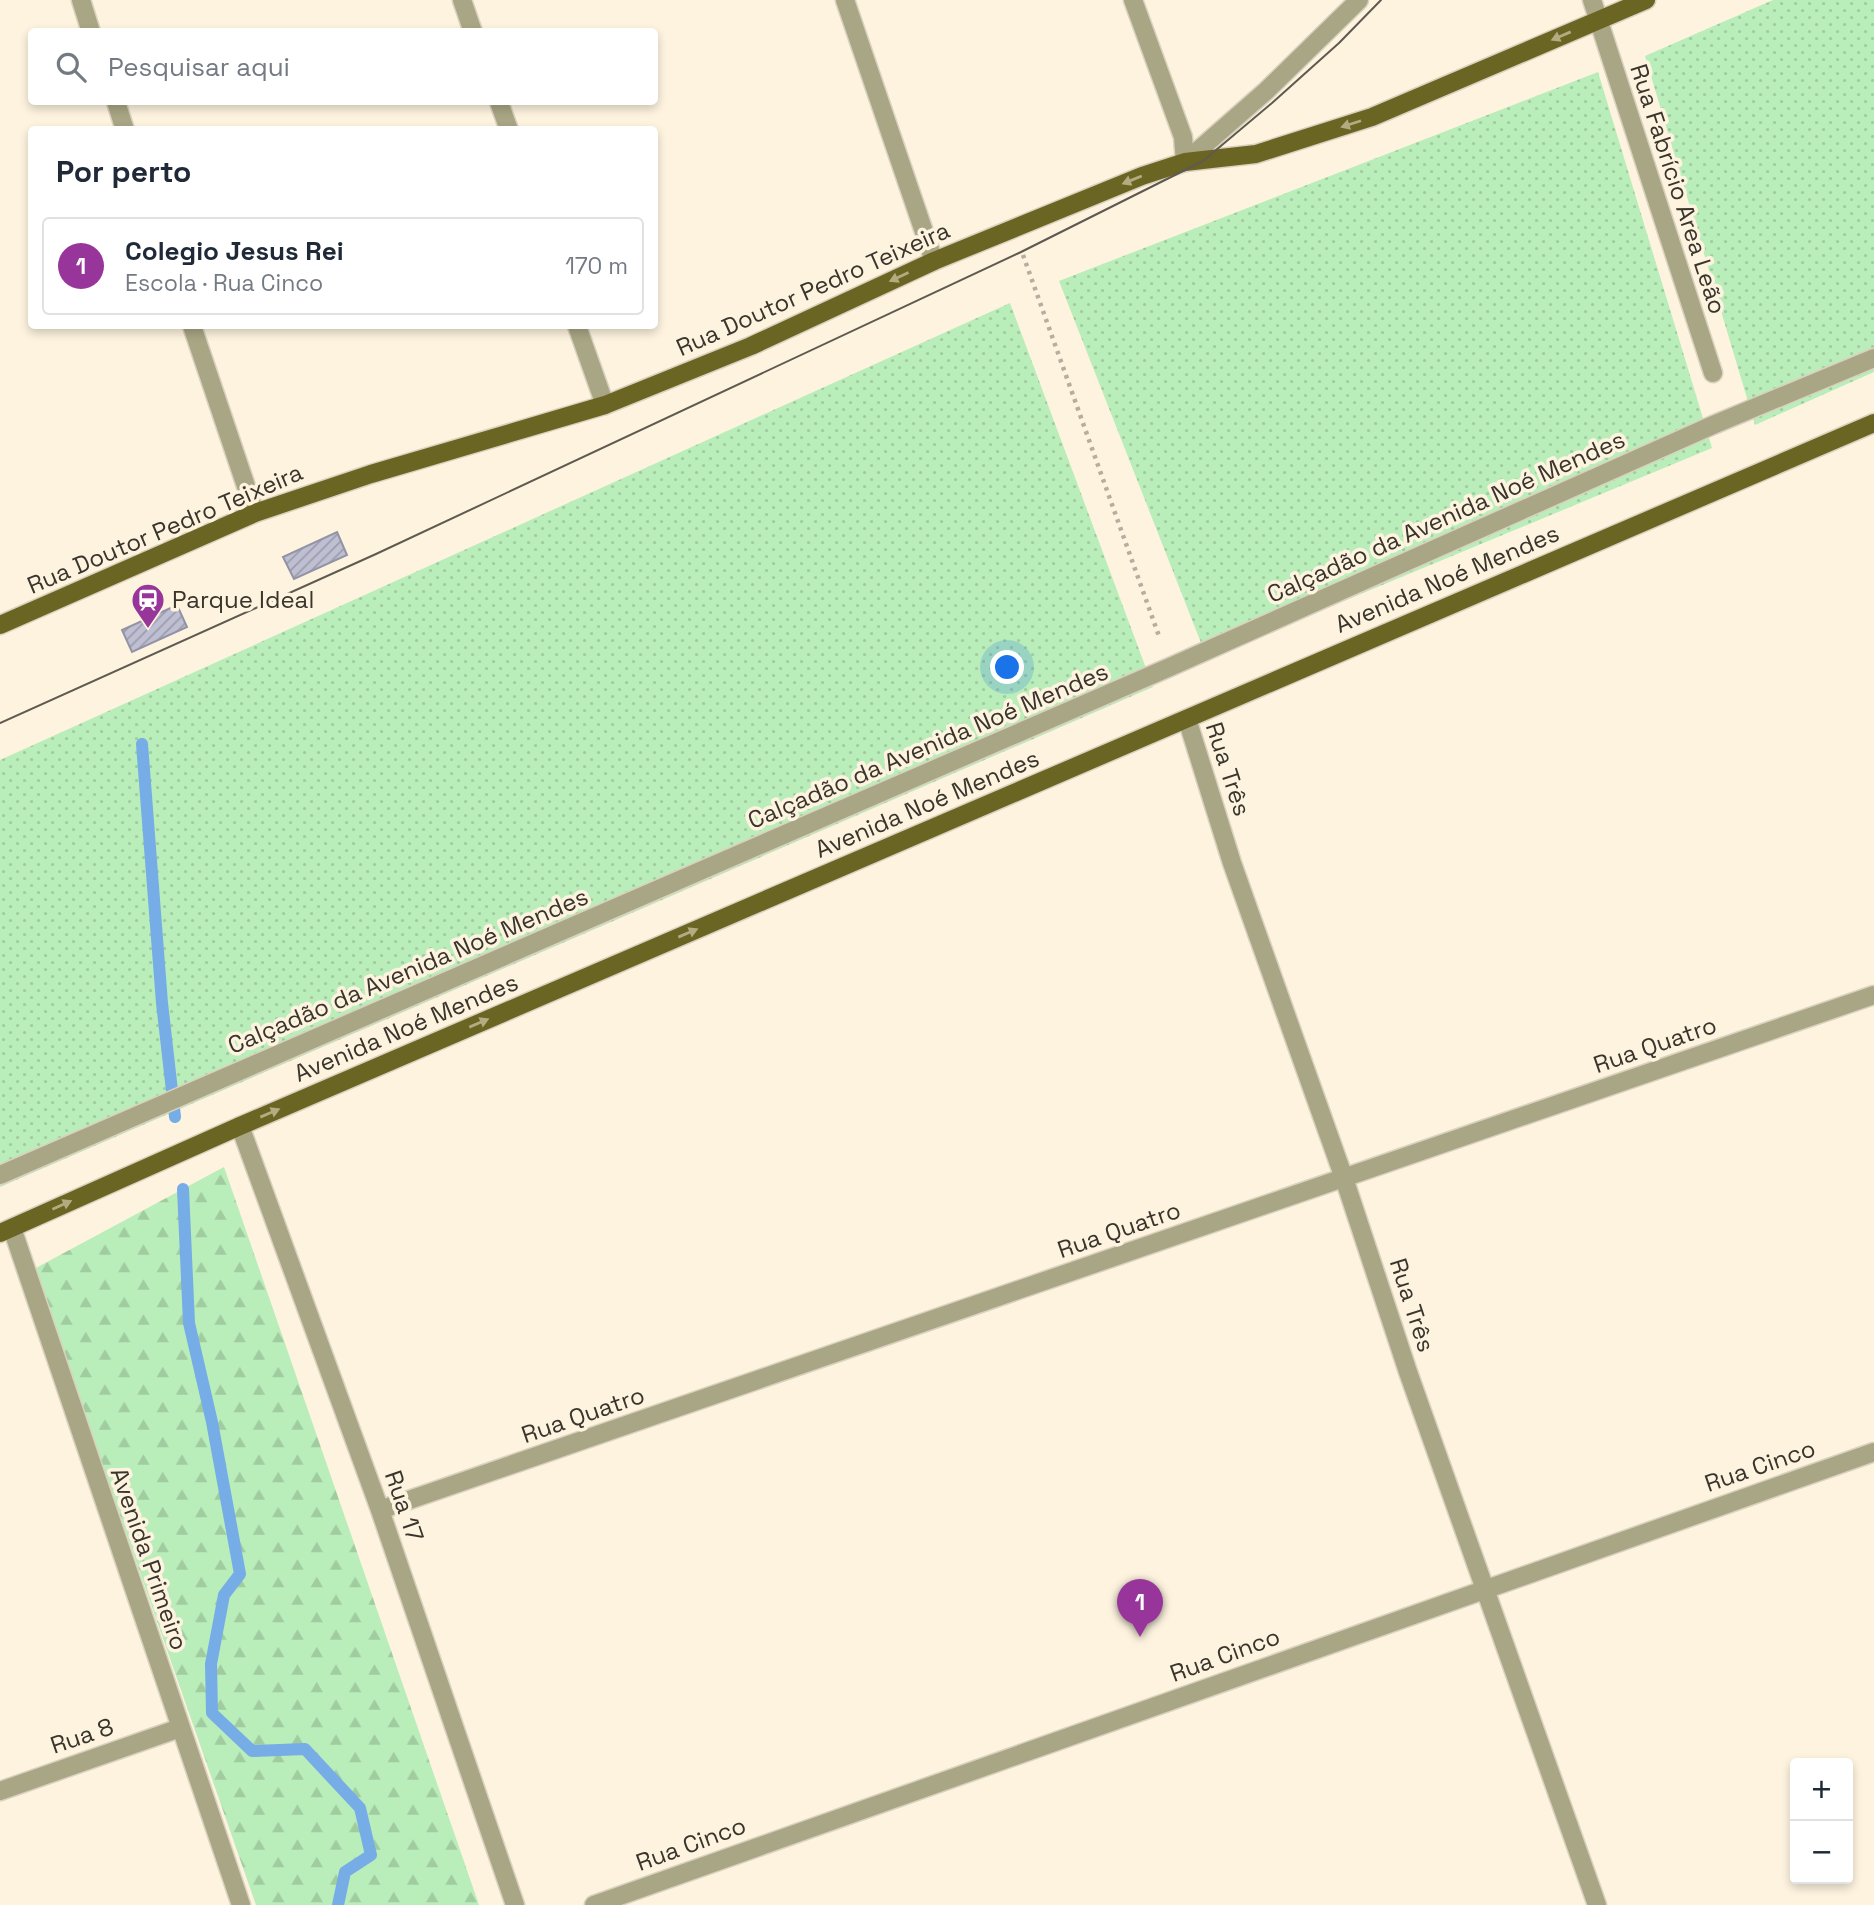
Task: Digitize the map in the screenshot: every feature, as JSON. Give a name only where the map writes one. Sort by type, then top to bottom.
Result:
[{"type":"main road","name":"Rua Doutor Pedro Teixeira","points":[[0,625],[256,513],[370,474],[605,405],[751,346],[934,261],[1142,176],[1185,162],[1256,154],[1372,117],[1646,0]]},
{"type":"main road","name":"Avenida Noé Mendes","points":[[6,1230],[240,1126],[1874,423]]},
{"type":"street","points":[[80,0],[90,28]]},
{"type":"street","points":[[462,0],[472,28]]},
{"type":"street","points":[[845,0],[934,261]]},
{"type":"street","points":[[1185,162],[1266,91],[1359,0]]},
{"type":"street","name":"Rua Fabrício Area Leão","points":[[1592,0],[1713,373]]},
{"type":"street","points":[[1137,2],[1183,137],[1185,162]]},
{"type":"street","points":[[117,105],[124,126]]},
{"type":"street","points":[[500,105],[508,126]]},
{"type":"street","points":[[193,329],[256,513]]},
{"type":"street","points":[[578,329],[605,405]]},
{"type":"street","name":"Calçadão da Avenida Noé Mendes","points":[[0,1175],[1170,667],[1700,430],[1874,358]]},
{"type":"street","name":"Rua Três","points":[[1187,719],[1232,863],[1344,1178],[1484,1589],[1597,1905]]},
{"type":"street","name":"Rua Quatro","points":[[380,1510],[1874,995]]},
{"type":"street","name":"Rua 17","points":[[240,1126],[380,1510],[515,1905]]},
{"type":"street","name":"Avenida Primeiro","points":[[6,1230],[241,1905]]},
{"type":"street","name":"Rua Cinco","points":[[594,1905],[1874,1452]]},
{"type":"street","name":"Rua 8","points":[[0,1791],[180,1728]]},
{"type":"path","points":[[1013,228],[1170,667]]},
{"type":"green space","points":[[1773,0],[1874,0],[1874,372],[1755,425],[1645,56]]},
{"type":"green space","points":[[1598,72],[1712,448],[1207,658],[1059,281]]},
{"type":"green space","points":[[1010,303],[1153,687],[0,1187],[0,760]]},
{"type":"green space","points":[[224,1167],[479,1905],[256,1905],[34,1269]]},
{"type":"building","points":[[337,532],[347,555],[294,579],[283,557]]},
{"type":"building","points":[[177,605],[187,627],[132,652],[122,630]]},
{"type":"waterway","points":[[142,744],[162,1003],[175,1117]]},
{"type":"waterway","points":[[183,1189],[189,1323],[212,1422],[240,1574],[224,1595],[211,1664],[212,1713],[252,1751],[305,1749],[360,1808],[371,1855],[345,1872],[338,1905]]},
{"type":"tram line","points":[[0,723],[376,554],[1021,252],[1203,161],[1339,43],[1381,0]]},
{"type":"place","name":"Parque Ideal","points":[[148,630]]},
{"type":"place","name":"Colegio Jesus Rei","points":[[1140,1637]]}]
